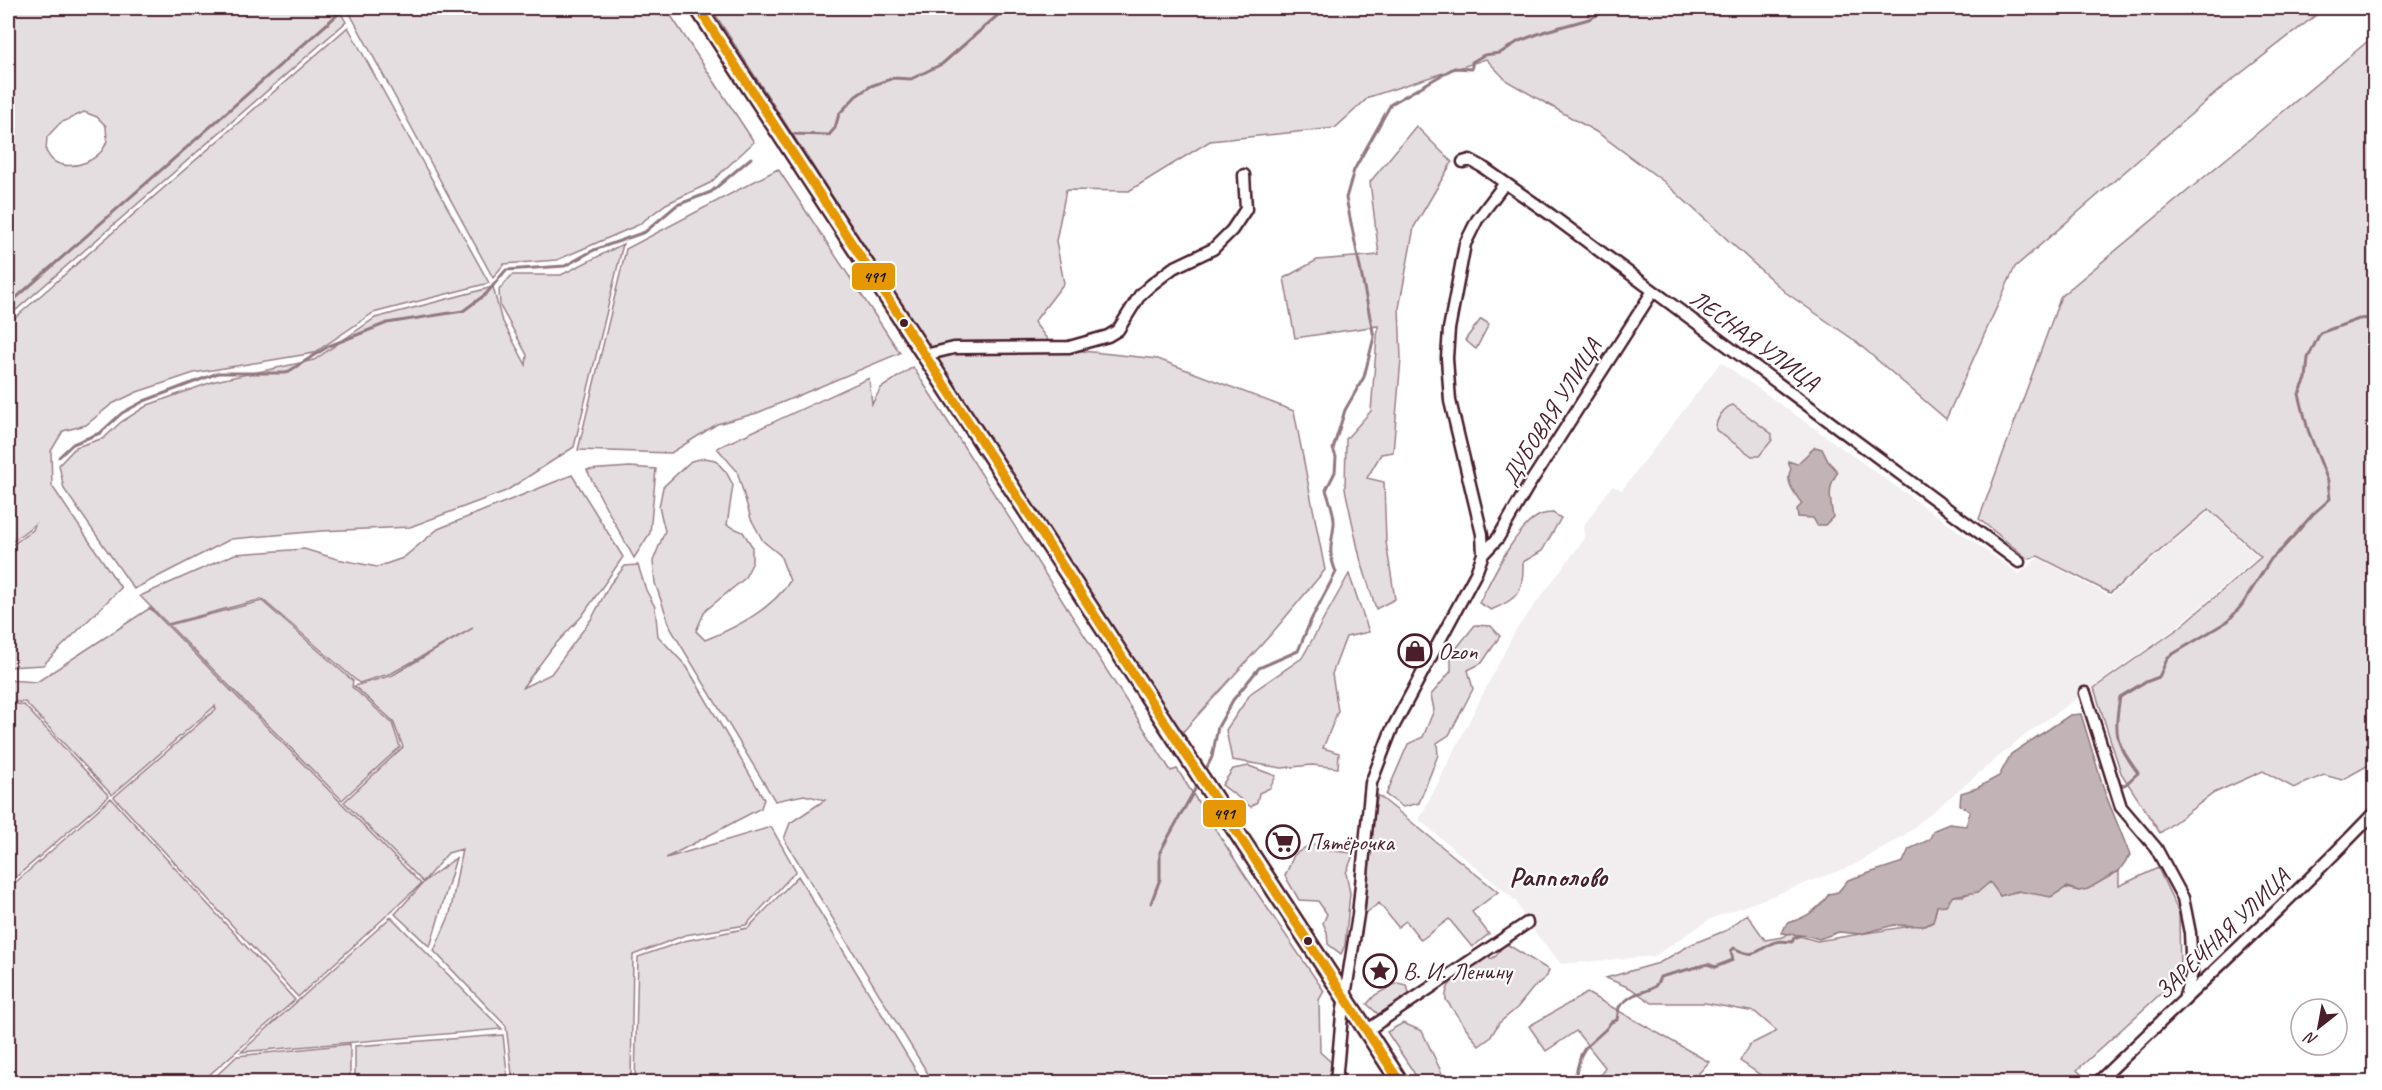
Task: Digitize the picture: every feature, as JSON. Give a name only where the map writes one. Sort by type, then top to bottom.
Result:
[{"type":"main road","points":[[698,8],[1400,1083]]},
{"type":"street","name":"ЛЕСНАЯ УЛИЦА","points":[[1463,162],[1470,160],[1505,183],[2019,562]]},
{"type":"street","points":[[925,355],[954,348],[1069,347],[1108,336],[1118,330],[1140,295],[1151,285],[1173,268],[1214,249],[1232,230],[1246,209],[1244,175]]},
{"type":"street","points":[[1336,1083],[1345,998],[1358,915],[1371,783],[1391,731],[1464,599],[1483,554],[1482,534],[1450,401],[1447,358],[1449,330],[1464,244],[1477,220],[1505,183]]},
{"type":"street","name":"ДУБОВАЯ УЛИЦА","points":[[1483,554],[1498,538],[1527,488],[1653,291]]},
{"type":"street","points":[[2085,693],[2121,807],[2156,848],[2183,898],[2190,933],[2192,973],[2184,998]]},
{"type":"street","name":"ЗАРЕЧНАЯ УЛИЦА","points":[[2098,1083],[2184,998],[2271,918],[2373,814]]},
{"type":"street","points":[[1366,1031],[1527,924]]},
{"type":"shaded area","points":[[8,8],[338,8],[346,22],[8,317]],"holes":[[[84,112],[97,117],[106,126],[107,137],[100,153],[78,165],[62,165],[52,160],[46,151],[47,137],[60,123]]]},
{"type":"shaded area","points":[[347,8],[666,8],[754,142],[710,183],[666,204],[638,225],[557,260],[504,264],[493,278]]},
{"type":"shaded area","points":[[711,8],[2325,8],[2218,91],[2015,267],[1946,419],[1854,340],[1785,292],[1663,181],[1598,133],[1507,81],[1486,59],[1369,97],[1335,128],[1210,141],[1129,191],[1066,190],[1056,241],[1064,283],[1034,322],[1054,348],[1158,359],[1294,411],[1325,570],[1273,632],[1180,735]]},
{"type":"shaded area","points":[[348,27],[489,283],[373,313],[314,353],[194,373],[137,392],[112,404],[86,425],[63,431],[51,451],[52,486],[121,588],[43,665],[8,667],[8,548],[33,530],[35,524],[8,545],[8,324]]},
{"type":"shaded area","points":[[2374,36],[2374,762],[2342,780],[2324,775],[2294,788],[2263,771],[2214,793],[2160,833],[2121,773],[2094,688],[2179,628],[2261,557],[2209,509],[2110,593],[2038,556],[2028,559],[1979,519],[2061,296]]},
{"type":"shaded area","points":[[1416,126],[1452,162],[1414,227],[1399,308],[1401,359],[1393,452],[1381,454],[1367,478],[1384,482],[1386,542],[1395,599],[1376,609],[1360,558],[1345,489],[1346,439],[1371,411],[1378,326],[1295,338],[1284,278],[1317,260],[1379,255],[1370,182]]},
{"type":"shaded area","points":[[778,169],[900,353],[757,413],[717,424],[671,453],[578,450],[626,249]]},
{"type":"shaded area","points":[[623,244],[574,447],[506,491],[410,527],[321,531],[231,539],[134,589],[64,489],[59,465],[76,447],[104,438],[121,422],[148,405],[215,381],[314,360],[375,318],[493,287],[501,318],[526,365],[527,355],[500,306],[499,290],[512,275],[561,275]]},
{"type":"shaded area","points":[[1481,319],[1489,324],[1476,349],[1465,340]]},
{"type":"shaded area","points":[[1721,362],[2019,574],[2038,558],[2110,596],[2209,511],[2258,557],[2177,627],[2021,738],[1906,834],[1854,865],[1710,919],[1655,956],[1561,964],[1526,922],[1516,901],[1419,820],[1515,631],[1585,538],[1584,525],[1612,486],[1622,490]]},
{"type":"shaded area","points":[[913,367],[1171,771],[1177,769],[1244,874],[1324,991],[1319,1000],[1320,1052],[1332,1063],[1330,1082],[933,1082],[784,839],[790,823],[825,800],[804,795],[775,801],[671,629],[655,583],[653,561],[665,531],[659,507],[663,487],[691,461],[705,458],[715,460],[726,472],[733,485],[727,525],[743,532],[752,546],[752,564],[744,579],[705,611],[696,631],[705,640],[752,617],[773,600],[790,581],[780,555],[763,541],[751,519],[737,471],[717,448],[869,378],[872,404],[881,388]]},
{"type":"shaded area","points":[[1733,405],[1772,434],[1772,440],[1759,456],[1752,456],[1716,430],[1721,415],[1726,408]]},
{"type":"shaded area","points":[[1815,447],[1822,449],[1828,461],[1838,472],[1831,488],[1833,517],[1825,525],[1817,525],[1813,518],[1798,517],[1797,509],[1802,504],[1791,487],[1789,478],[1791,469],[1788,461],[1797,464]]},
{"type":"shaded area","points":[[630,467],[656,469],[650,533],[634,558],[587,470]]},
{"type":"shaded area","points":[[572,475],[623,557],[582,616],[552,648],[522,688],[551,674],[592,618],[610,584],[625,566],[638,565],[646,590],[655,607],[658,636],[687,667],[764,799],[761,808],[666,858],[771,827],[796,871],[746,925],[685,935],[633,955],[631,1082],[513,1082],[506,1026],[434,951],[450,914],[462,849],[448,853],[423,882],[344,802],[403,747],[393,721],[354,686],[393,675],[473,628],[392,673],[359,683],[262,599],[168,624],[140,596],[235,554],[304,549],[337,559],[377,567],[403,558],[438,529]]},
{"type":"shaded area","points":[[1553,513],[1561,518],[1542,551],[1523,562],[1522,581],[1518,593],[1508,602],[1491,610],[1479,603],[1497,568],[1522,531],[1540,515]]},
{"type":"shaded area","points":[[1349,574],[1369,632],[1346,637],[1332,674],[1338,711],[1323,748],[1339,753],[1338,768],[1312,765],[1282,768],[1232,760],[1226,730],[1251,693],[1302,658]]},
{"type":"shaded area","points":[[262,601],[353,681],[352,687],[392,723],[400,747],[342,800],[169,625]]},
{"type":"shaded area","points":[[150,608],[421,884],[298,997],[114,797],[216,709],[215,706],[112,795],[25,702],[13,702],[8,698],[8,680],[37,682]]},
{"type":"shaded area","points":[[1475,625],[1491,626],[1500,636],[1482,663],[1468,670],[1473,689],[1449,735],[1437,743],[1438,755],[1419,803],[1403,807],[1386,795],[1408,744],[1423,737],[1434,710],[1431,695],[1451,671],[1451,655]]},
{"type":"shaded area","points":[[8,703],[24,705],[109,796],[8,884]]},
{"type":"shaded area","points":[[2081,714],[2105,793],[2130,855],[2119,871],[2088,889],[2079,891],[2067,887],[2051,897],[2018,891],[2000,896],[1990,882],[1978,892],[1953,896],[1946,905],[1937,906],[1933,922],[1925,926],[1894,925],[1860,934],[1839,932],[1819,939],[1781,933],[1787,923],[1811,913],[1829,894],[1838,892],[1848,880],[1903,862],[1909,849],[1929,840],[1934,830],[1949,824],[1966,826],[1970,812],[1960,805],[1961,793],[1977,788],[1999,776],[2011,754],[2070,715]]},
{"type":"shaded area","points":[[1249,766],[1276,776],[1270,788],[1259,793],[1257,802],[1251,807],[1222,785],[1233,769]]},
{"type":"shaded area","points":[[1378,795],[1498,892],[1472,912],[1489,934],[1472,947],[1449,919],[1421,940],[1406,921],[1398,927],[1379,903],[1365,914],[1374,813]]},
{"type":"shaded area","points":[[111,798],[295,1000],[201,1082],[8,1082],[8,889]]},
{"type":"shaded area","points":[[1312,843],[1322,850],[1354,853],[1346,873],[1350,893],[1345,945],[1341,954],[1328,944],[1327,932],[1323,923],[1327,914],[1318,901],[1299,900],[1285,876],[1294,855]]},
{"type":"shaded area","points":[[456,858],[430,947],[395,914],[426,880]]},
{"type":"shaded area","points":[[2158,868],[2179,913],[2180,976],[2077,1070],[2089,1082],[1771,1082],[1740,1061],[1749,1045],[1777,1031],[1755,1012],[1705,1003],[1652,1003],[1630,988],[1606,978],[1659,963],[1692,944],[1727,930],[1747,914],[1765,940],[1783,937],[1789,933],[1817,941],[1916,925],[1925,926],[1933,922],[1937,906],[1952,896],[1963,896],[1991,882],[2000,896],[2050,887],[2079,891],[2119,871],[2119,886]]},
{"type":"shaded area","points":[[798,876],[923,1082],[635,1082],[638,957],[684,941],[748,928]]},
{"type":"shaded area","points":[[391,917],[502,1029],[241,1052]]},
{"type":"shaded area","points":[[1505,943],[1549,970],[1547,976],[1534,987],[1517,1008],[1499,1023],[1490,1038],[1479,1046],[1446,1000],[1446,993],[1456,978],[1479,963],[1480,959],[1487,954],[1491,959],[1496,956]]},
{"type":"shaded area","points":[[1397,983],[1406,985],[1410,994],[1394,1007],[1378,1014],[1367,1004],[1375,995]]},
{"type":"shaded area","points":[[1587,993],[1709,1062],[1691,1082],[1597,1082],[1605,1067],[1576,1031],[1546,1051],[1529,1026]]},
{"type":"shaded area","points":[[1403,1023],[1422,1031],[1446,1082],[1420,1082],[1387,1032]]},
{"type":"shaded area","points":[[503,1035],[508,1082],[355,1082],[355,1046]]},
{"type":"shaded area","points":[[350,1044],[350,1082],[217,1082],[217,1075],[237,1056]]},
{"type":"waterway","points":[[8,305],[345,8]]},
{"type":"waterway","points":[[789,134],[829,135],[835,128],[839,114],[856,96],[871,86],[893,78],[911,79],[942,64],[1006,8]]},
{"type":"waterway","points":[[1204,773],[1212,757],[1218,727],[1233,700],[1259,668],[1298,651],[1336,572],[1331,553],[1334,515],[1326,490],[1335,472],[1336,457],[1333,449],[1345,410],[1364,377],[1374,337],[1346,198],[1354,170],[1391,104],[1454,68],[1472,69],[1472,62],[1484,55],[1500,53],[1519,41],[1589,19],[1613,8]]},
{"type":"waterway","points":[[59,457],[73,444],[100,433],[122,413],[144,401],[218,373],[286,373],[329,346],[387,323],[463,311],[486,294],[506,270],[565,266],[594,250],[645,232],[677,205],[711,192],[751,158]]},
{"type":"waterway","points":[[2118,787],[2126,784],[2138,773],[2125,754],[2118,738],[2117,721],[2120,697],[2143,683],[2159,677],[2168,657],[2228,621],[2242,605],[2271,559],[2330,499],[2328,481],[2308,430],[2299,394],[2306,379],[2308,358],[2320,333],[2359,319],[2374,318]]},
{"type":"waterway","points":[[1151,903],[1160,879],[1160,852],[1199,782]]},
{"type":"waterway","points":[[1571,1082],[1570,1077],[1576,1073],[1585,1048],[1611,1022],[1617,1020],[1619,1007],[1632,996],[1653,988],[1660,977],[1708,964],[1715,967],[1733,960],[1731,951],[1734,948],[1742,952],[1754,953],[1778,941],[1792,942],[1799,936]]},
{"type":"transit line","name":"491","points":[[698,8],[1400,1082]]},
{"type":"place","name":"Ozon","points":[[1415,651]]},
{"type":"place","name":"Пятёрочка","points":[[1283,842]]},
{"type":"place","name":"В. И. Ленину","points":[[1380,971]]},
{"type":"district","name":"Рапполово","points":[[1558,877]]}]
